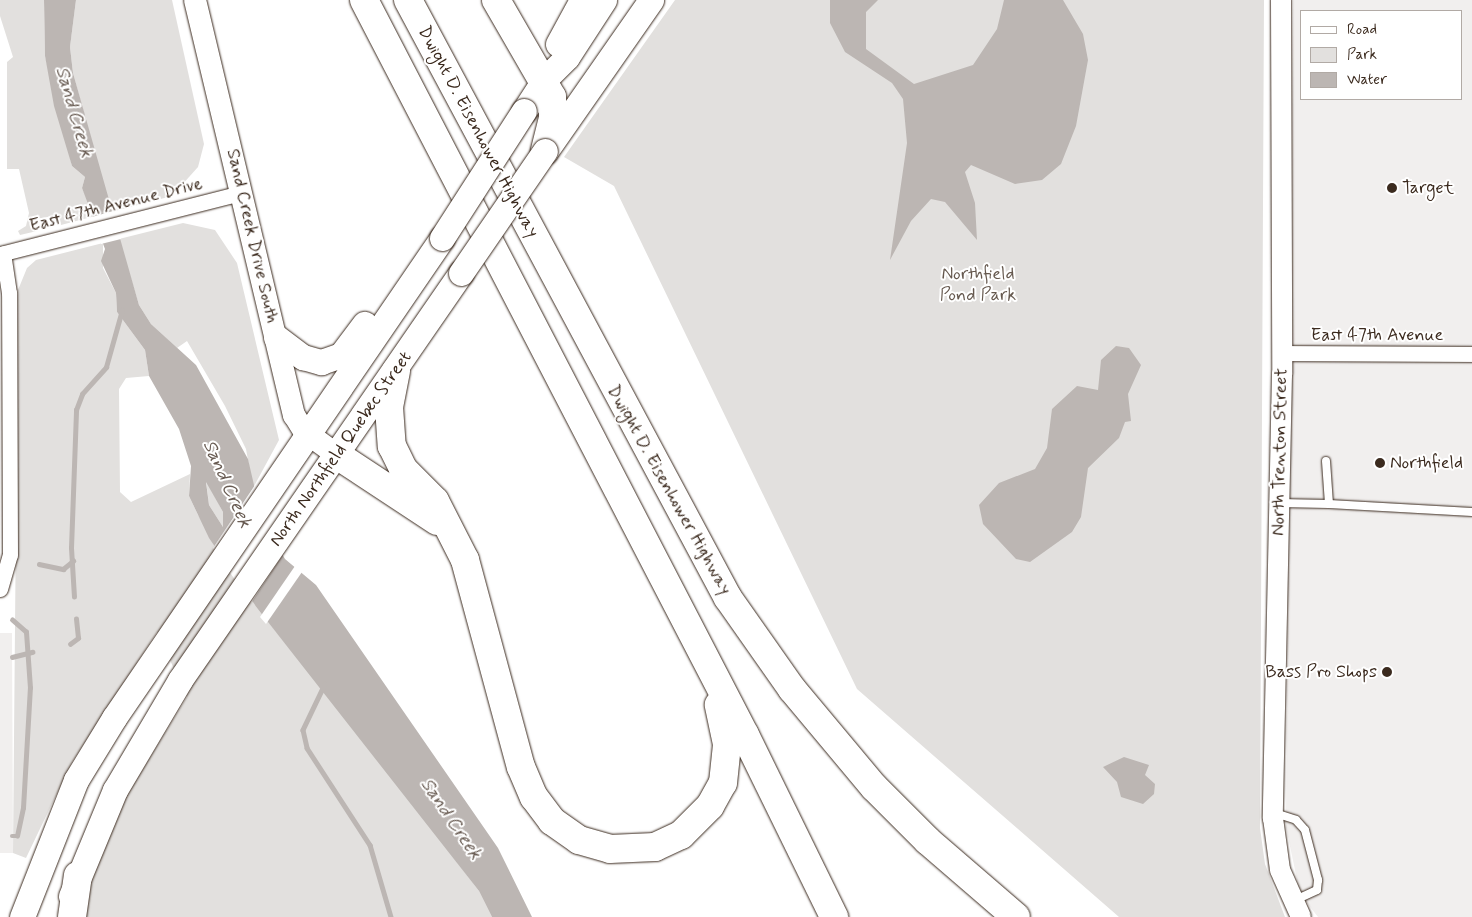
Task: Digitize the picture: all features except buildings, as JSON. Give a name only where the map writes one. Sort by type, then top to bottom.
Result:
[{"type":"highway","points":[[364,0],[714,674],[834,917]]},
{"type":"highway","name":"Dwight D. Eisenhower Highway","points":[[408,0],[728,598],[792,689],[874,787],[928,841],[1016,917]]},
{"type":"highway","points":[[496,0],[545,79],[554,107],[545,151]]},
{"type":"highway","points":[[396,371],[389,406],[392,446],[404,468],[435,501],[453,535],[476,593],[527,783],[552,821],[579,840],[610,849],[648,848],[681,835],[702,816],[720,789],[728,757],[714,674]]},
{"type":"highway","points":[[337,455],[453,535]]},
{"type":"highway","points":[[72,917],[78,875]]},
{"type":"main road","name":"Sand Creek Drive South","points":[[195,0],[294,415],[308,435],[337,455]]},
{"type":"main road","points":[[545,79],[555,49],[582,0]]},
{"type":"main road","name":"North Northfield Quebec Street","points":[[22,917],[76,780],[164,646],[308,435],[439,232],[461,204],[545,79],[568,57],[604,0]]},
{"type":"main road","name":"North Northfield Quebec Street","points":[[64,917],[78,875],[115,790],[180,680],[396,371],[545,151],[651,0]]},
{"type":"main road","points":[[276,338],[312,361],[341,355],[439,232]]},
{"type":"street","name":"North Trenton Street","points":[[1281,0],[1282,353],[1274,812],[1277,855],[1297,909]]},
{"type":"street","name":"East 47th Avenue Drive","points":[[2,254],[241,193]]},
{"type":"street","points":[[0,589],[8,572],[5,532],[5,420],[9,293],[2,254]]},
{"type":"street","name":"East 47th Avenue","points":[[1282,353],[1472,354]]},
{"type":"lane","points":[[1326,460],[1329,504]]},
{"type":"lane","points":[[1279,503],[1472,512]]},
{"type":"lane","points":[[1274,812],[1296,820],[1305,830],[1318,880],[1317,890],[1297,909]]},
{"type":"shaded area","name":"Northfield","points":[[1293,0],[1472,0],[1472,917],[1318,917],[1300,894],[1286,827]]},
{"type":"shaded area","points":[[0,633],[12,633],[13,853],[0,853]]},
{"type":"green space","points":[[0,0],[44,0],[45,56],[72,166],[85,177],[82,188],[95,216],[61,225],[58,215],[31,220],[37,231],[20,235],[18,231],[26,226],[29,213],[19,169],[7,169],[7,62],[13,57],[0,16]]},
{"type":"green space","points":[[76,0],[172,0],[204,144],[198,167],[172,196],[111,212],[73,73],[70,47]]},
{"type":"green space","name":"Northfield Pond Park","points":[[675,0],[1264,0],[1260,828],[1265,864],[1285,917],[1119,917],[857,689],[614,186],[564,157]]},
{"type":"green space","points":[[183,223],[215,230],[237,263],[279,440],[253,488],[246,449],[225,406],[187,341],[177,348],[151,324],[139,305],[119,239]]},
{"type":"green space","points":[[103,243],[103,268],[116,293],[117,312],[145,350],[149,376],[126,378],[119,389],[120,492],[131,502],[190,474],[189,496],[198,515],[257,608],[379,760],[479,891],[492,917],[80,917],[92,875],[124,800],[187,697],[157,632],[72,762],[26,858],[13,853],[18,290],[27,268],[36,260]]},
{"type":"green space","points":[[206,480],[223,512],[223,527],[209,505]]},
{"type":"water","name":"Sand Creek","points":[[44,0],[76,0],[70,47],[73,73],[139,305],[151,324],[196,365],[248,459],[262,520],[285,559],[316,585],[498,848],[532,917],[492,917],[479,891],[257,608],[209,538],[189,496],[191,466],[179,429],[149,376],[145,350],[117,312],[116,293],[101,261],[105,249],[82,188],[85,177],[72,166],[54,106],[45,56]],"holes":[[[206,482],[223,512],[223,527],[209,505]]]},
{"type":"water","points":[[830,0],[878,0],[866,12],[866,49],[914,84],[973,65],[997,29],[1004,0],[1063,0],[1083,34],[1088,60],[1076,126],[1061,164],[1042,180],[1015,184],[971,165],[965,172],[975,203],[977,240],[945,202],[931,199],[911,221],[890,260],[907,143],[903,99],[892,83],[845,52],[830,23]]},
{"type":"water","points":[[1116,346],[1129,348],[1141,365],[1128,394],[1131,421],[1125,422],[1119,438],[1088,468],[1081,517],[1072,532],[1030,562],[1016,559],[983,524],[979,505],[999,483],[1035,469],[1047,448],[1052,409],[1077,386],[1098,390],[1101,360]]},
{"type":"water","points":[[1124,757],[1149,765],[1145,775],[1155,784],[1154,794],[1143,804],[1121,797],[1117,782],[1103,767]]},
{"type":"pier","points":[[113,211],[121,239],[101,244],[92,217]]},
{"type":"pier","points":[[255,485],[265,519],[284,553],[251,603],[213,548]]},
{"type":"pier","points":[[295,566],[302,572],[266,624],[260,617]]},
{"type":"waterway","points":[[74,597],[71,548],[76,410],[82,394],[106,367],[122,310]]},
{"type":"waterway","points":[[39,564],[63,569],[73,561]]},
{"type":"waterway","points":[[70,644],[78,638],[76,619]]},
{"type":"waterway","points":[[12,620],[26,632],[30,688],[23,808],[17,836],[12,836]]},
{"type":"waterway","points":[[12,657],[32,652]]},
{"type":"waterway","points":[[325,684],[303,730],[307,748],[370,845],[391,917]]},
{"type":"place","name":"Target","points":[[1392,188]]},
{"type":"place","name":"Northfield","points":[[1380,463]]},
{"type":"place","name":"Bass Pro Shops","points":[[1387,672]]}]
